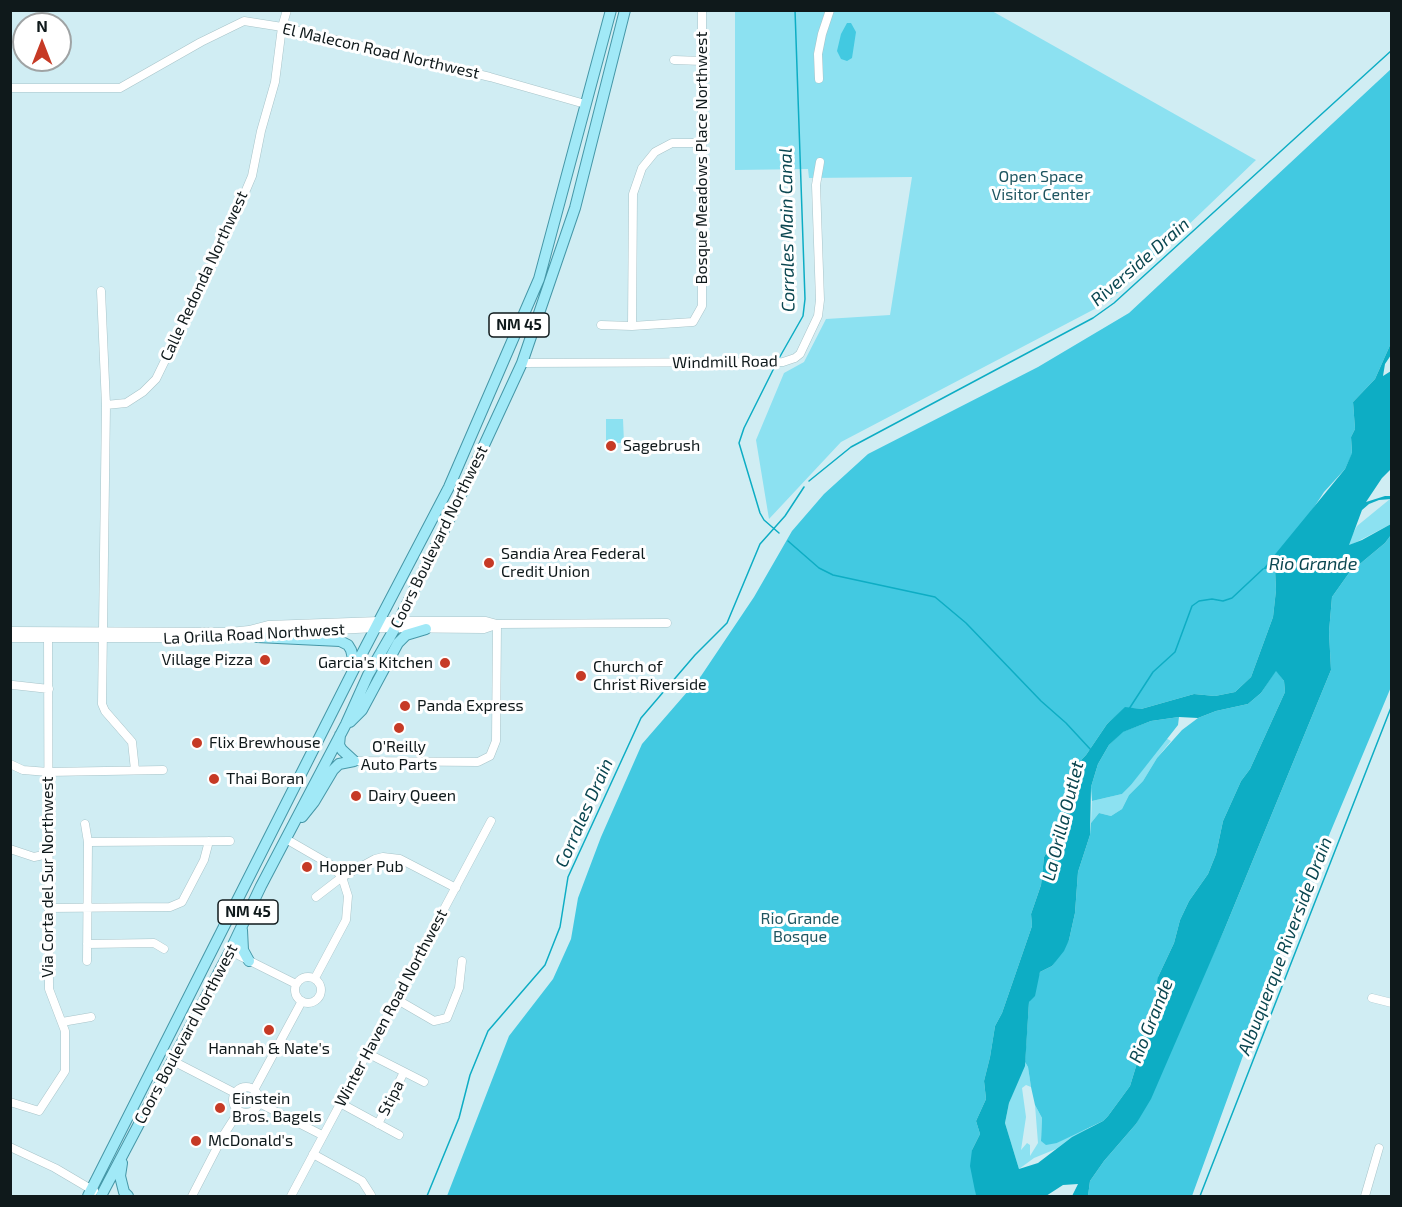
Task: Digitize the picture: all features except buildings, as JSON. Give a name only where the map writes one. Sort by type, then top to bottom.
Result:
[{"type":"main road","name":"Coors Boulevard Northwest","points":[[90,1193],[355,667],[449,487],[539,279],[611,10]]},
{"type":"main road","name":"Coors Boulevard Northwest","points":[[102,1196],[230,951],[368,675],[397,625],[455,508],[522,363],[575,208],[625,10]]},
{"type":"main road","points":[[354,761],[339,745],[341,733],[362,710],[398,643],[406,636],[426,629]]},
{"type":"main road","points":[[257,637],[340,641],[348,645],[351,650],[355,667]]},
{"type":"main road","points":[[288,835],[314,802],[333,770],[339,764],[354,761]]},
{"type":"main road","points":[[230,951],[227,945],[228,931],[273,842],[276,824]]},
{"type":"main road","points":[[243,923],[243,950],[249,961]]},
{"type":"main road","points":[[123,1155],[120,1176],[124,1192],[128,1197]]},
{"type":"street","name":"Calle Redonda Northwest","points":[[106,405],[126,403],[143,392],[156,379],[232,222],[252,176],[261,131],[275,82],[282,27],[287,10]]},
{"type":"street","name":"Bosque Meadows Place Northwest","points":[[632,326],[693,322],[702,306],[702,10]]},
{"type":"street","points":[[819,79],[818,54],[830,10]]},
{"type":"street","name":"El Malecon Road Northwest","points":[[10,88],[120,88],[201,42],[244,21],[282,27],[490,76],[585,104]]},
{"type":"street","points":[[674,60],[702,61]]},
{"type":"street","points":[[601,326],[632,326],[633,194],[642,168],[655,152],[672,143],[701,143]]},
{"type":"street","name":"Windmill Road","points":[[522,363],[783,362],[800,354],[818,315],[820,300],[816,185],[820,162]]},
{"type":"street","points":[[101,291],[106,405],[102,704],[105,711],[132,742],[135,770]]},
{"type":"street","name":"La Orilla Road Northwest","points":[[397,625],[486,621],[497,624],[667,623]]},
{"type":"street","name":"La Orilla Road Northwest","points":[[10,638],[48,635],[257,637],[377,624]]},
{"type":"street","name":"La Orilla Road Northwest","points":[[102,635],[239,632],[268,625],[377,624],[426,629],[484,629],[497,624]]},
{"type":"street","points":[[354,761],[478,762],[490,756],[496,741],[497,624]]},
{"type":"street","name":"La Orilla Road Northwest","points":[[10,631],[48,635]]},
{"type":"street","name":"Via Corta del Sur Northwest","points":[[10,1101],[39,1112],[65,1071],[65,1031],[49,989],[48,635]]},
{"type":"street","points":[[13,685],[49,689]]},
{"type":"street","points":[[10,764],[23,770],[48,772],[163,770]]},
{"type":"street","name":"Winter Haven Road Northwest","points":[[291,1197],[491,821]]},
{"type":"street","points":[[85,824],[88,842],[87,961]]},
{"type":"street","points":[[288,835],[325,860],[342,877],[348,896],[346,920],[315,978]]},
{"type":"street","points":[[48,908],[170,906],[182,902],[204,860],[209,841]]},
{"type":"street","points":[[88,842],[230,841]]},
{"type":"street","points":[[10,849],[34,857],[48,854]]},
{"type":"street","points":[[316,897],[342,877],[375,859],[392,857],[456,888]]},
{"type":"street","points":[[87,944],[154,944],[164,949]]},
{"type":"street","points":[[230,951],[296,984]]},
{"type":"street","points":[[396,999],[434,1021],[447,1018],[459,988],[462,961]]},
{"type":"street","points":[[302,978],[315,978],[320,985],[319,997],[312,1002],[302,1001],[295,992],[296,984],[302,978]]},
{"type":"street","points":[[1372,998],[1392,1003]]},
{"type":"street","points":[[254,1090],[302,1001]]},
{"type":"street","points":[[62,1022],[91,1017]]},
{"type":"street","points":[[366,1053],[424,1082]]},
{"type":"street","points":[[173,1061],[236,1093]]},
{"type":"street","name":"Stipa","points":[[378,1124],[404,1072]]},
{"type":"street","points":[[245,1088],[254,1090],[259,1096],[259,1103],[252,1112],[239,1111],[234,1103],[236,1093],[245,1088]]},
{"type":"street","points":[[259,1103],[322,1135]]},
{"type":"street","points":[[340,1103],[399,1135]]},
{"type":"street","points":[[192,1197],[239,1111]]},
{"type":"street","points":[[10,1147],[55,1168],[90,1193],[102,1196]]},
{"type":"street","points":[[1365,1197],[1379,1148]]},
{"type":"street","points":[[313,1154],[362,1181],[371,1196]]},
{"type":"green space","name":"Open Space Visitor Center","points":[[735,10],[992,11],[1256,160],[1108,302],[841,442],[769,519],[756,440],[784,373],[804,362],[826,319],[890,315],[912,177],[809,178],[808,169],[735,170]]},
{"type":"green space","points":[[847,23],[851,23],[856,32],[852,58],[847,61],[841,59],[837,51],[841,34]]},
{"type":"green space","name":"Rio Grande Bosque","points":[[1391,69],[1391,343],[1375,379],[1353,402],[1355,429],[1351,437],[1352,454],[1345,469],[1324,492],[1307,518],[1264,569],[1275,569],[1276,590],[1273,617],[1251,677],[1235,692],[1215,696],[1194,694],[1141,709],[1125,708],[1107,724],[1077,764],[1068,782],[1065,820],[1044,857],[1041,885],[1031,914],[1032,926],[1002,1013],[995,1026],[984,1081],[986,1099],[976,1121],[980,1134],[972,1150],[976,1196],[447,1196],[509,1036],[553,979],[571,939],[578,898],[601,837],[642,744],[701,676],[754,597],[792,531],[824,494],[868,454],[1038,367],[1129,313]]},
{"type":"green space","points":[[606,419],[623,419],[624,443],[606,443]]},
{"type":"green space","points":[[1390,499],[1391,524],[1349,546],[1348,543],[1357,526]]},
{"type":"green space","points":[[1391,535],[1391,687],[1284,943],[1192,1196],[1088,1196],[1090,1181],[1136,1124],[1225,928],[1331,670],[1329,632],[1332,597],[1349,573],[1385,543]]},
{"type":"green space","points":[[1276,670],[1284,681],[1285,692],[1250,769],[1241,781],[1223,821],[1216,854],[1208,874],[1189,901],[1180,920],[1174,943],[1158,977],[1163,997],[1149,1024],[1130,1086],[1103,1121],[1057,1143],[1046,1145],[1041,1141],[1042,1118],[1035,1105],[1025,1062],[1029,1002],[1040,972],[1052,966],[1069,940],[1075,913],[1078,872],[1090,835],[1091,823],[1099,813],[1111,816],[1122,809],[1129,795],[1143,781],[1157,758],[1182,730],[1198,718],[1216,711],[1248,704],[1261,693]]},
{"type":"green space","points":[[1179,717],[1178,725],[1122,794],[1092,801],[1091,787],[1098,764],[1109,745],[1122,732],[1151,721]]},
{"type":"green space","points":[[1166,738],[1171,741],[1143,781],[1129,795],[1122,809],[1111,816],[1099,813],[1091,823],[1092,801],[1122,794]]},
{"type":"green space","points":[[1025,1062],[1031,1087],[1026,1085],[1022,1088],[1026,1117],[1021,1150],[1027,1143],[1030,1145],[1030,1156],[1038,1143],[1035,1105],[1042,1118],[1041,1141],[1057,1143],[1095,1126],[1072,1137],[1056,1149],[1034,1158],[1019,1169],[1005,1123],[1009,1103]]},
{"type":"water","name":"Rio Grande","points":[[1391,343],[1391,355],[1385,364],[1383,376],[1391,371],[1391,469],[1366,502],[1385,496],[1391,496],[1391,499],[1379,500],[1362,510],[1349,545],[1391,524],[1391,535],[1385,543],[1349,573],[1332,597],[1329,632],[1331,670],[1225,928],[1151,1099],[1136,1124],[1090,1181],[1088,1196],[1072,1196],[1078,1184],[1063,1185],[1046,1196],[976,1196],[970,1166],[972,1150],[980,1134],[976,1121],[986,1099],[984,1081],[995,1026],[1002,1013],[1032,926],[1031,914],[1041,885],[1044,857],[1065,820],[1061,805],[1077,764],[1107,724],[1125,707],[1141,709],[1194,694],[1215,696],[1235,692],[1251,677],[1273,617],[1276,590],[1275,569],[1263,569],[1345,469],[1352,453],[1351,437],[1355,429],[1353,402],[1375,379]],"holes":[[[1276,671],[1284,681],[1285,692],[1250,769],[1241,781],[1223,821],[1216,854],[1208,874],[1189,901],[1180,920],[1174,943],[1158,977],[1156,988],[1162,997],[1149,1024],[1130,1086],[1103,1121],[1072,1137],[1038,1163],[1019,1169],[1005,1123],[1009,1103],[1025,1066],[1029,1002],[1035,996],[1040,972],[1052,966],[1064,951],[1069,940],[1075,913],[1078,872],[1090,835],[1091,787],[1098,764],[1109,745],[1123,732],[1151,721],[1179,717],[1198,718],[1216,711],[1248,704],[1261,693]]]},
{"type":"waterway","name":"Corrales Main Canal","points":[[778,360],[803,316],[805,299],[795,10]]},
{"type":"waterway","name":"Riverside Drain","points":[[809,481],[851,447],[1093,318],[1114,303],[1392,50]]},
{"type":"waterway","name":"Corrales Main Canal","points":[[776,364],[744,428],[739,443],[760,513],[764,520],[779,533]]},
{"type":"waterway","name":"Corrales Drain","points":[[427,1196],[459,1118],[470,1075],[488,1031],[545,965],[560,927],[568,877],[641,718],[695,655],[727,623],[760,544],[785,516],[804,487]]},
{"type":"waterway","name":"La Orilla Outlet","points":[[788,541],[819,568],[833,575],[935,597],[966,623],[1091,750]]},
{"type":"waterway","points":[[1129,709],[1153,672],[1175,652],[1192,606],[1199,601],[1212,599],[1223,601],[1232,598],[1263,569]]},
{"type":"waterway","name":"Albuquerque Riverside Drain","points":[[1200,1196],[1392,705]]},
{"type":"place","name":"Sagebrush","points":[[611,446]]},
{"type":"place","name":"Sandia Area Federal Credit Union","points":[[489,563]]},
{"type":"place","name":"Village Pizza","points":[[265,660]]},
{"type":"place","name":"Garcia's Kitchen","points":[[445,663]]},
{"type":"place","name":"Church of Christ Riverside","points":[[581,676]]},
{"type":"place","name":"Panda Express","points":[[405,706]]},
{"type":"place","name":"O'Reilly Auto Parts","points":[[399,728]]},
{"type":"place","name":"Flix Brewhouse","points":[[197,743]]},
{"type":"place","name":"Thai Boran","points":[[214,779]]},
{"type":"place","name":"Dairy Queen","points":[[356,796]]},
{"type":"place","name":"Hopper Pub","points":[[307,867]]},
{"type":"place","name":"Hannah & Nate's","points":[[269,1030]]},
{"type":"place","name":"Einstein Bros. Bagels","points":[[220,1108]]},
{"type":"place","name":"McDonald's","points":[[196,1141]]}]
